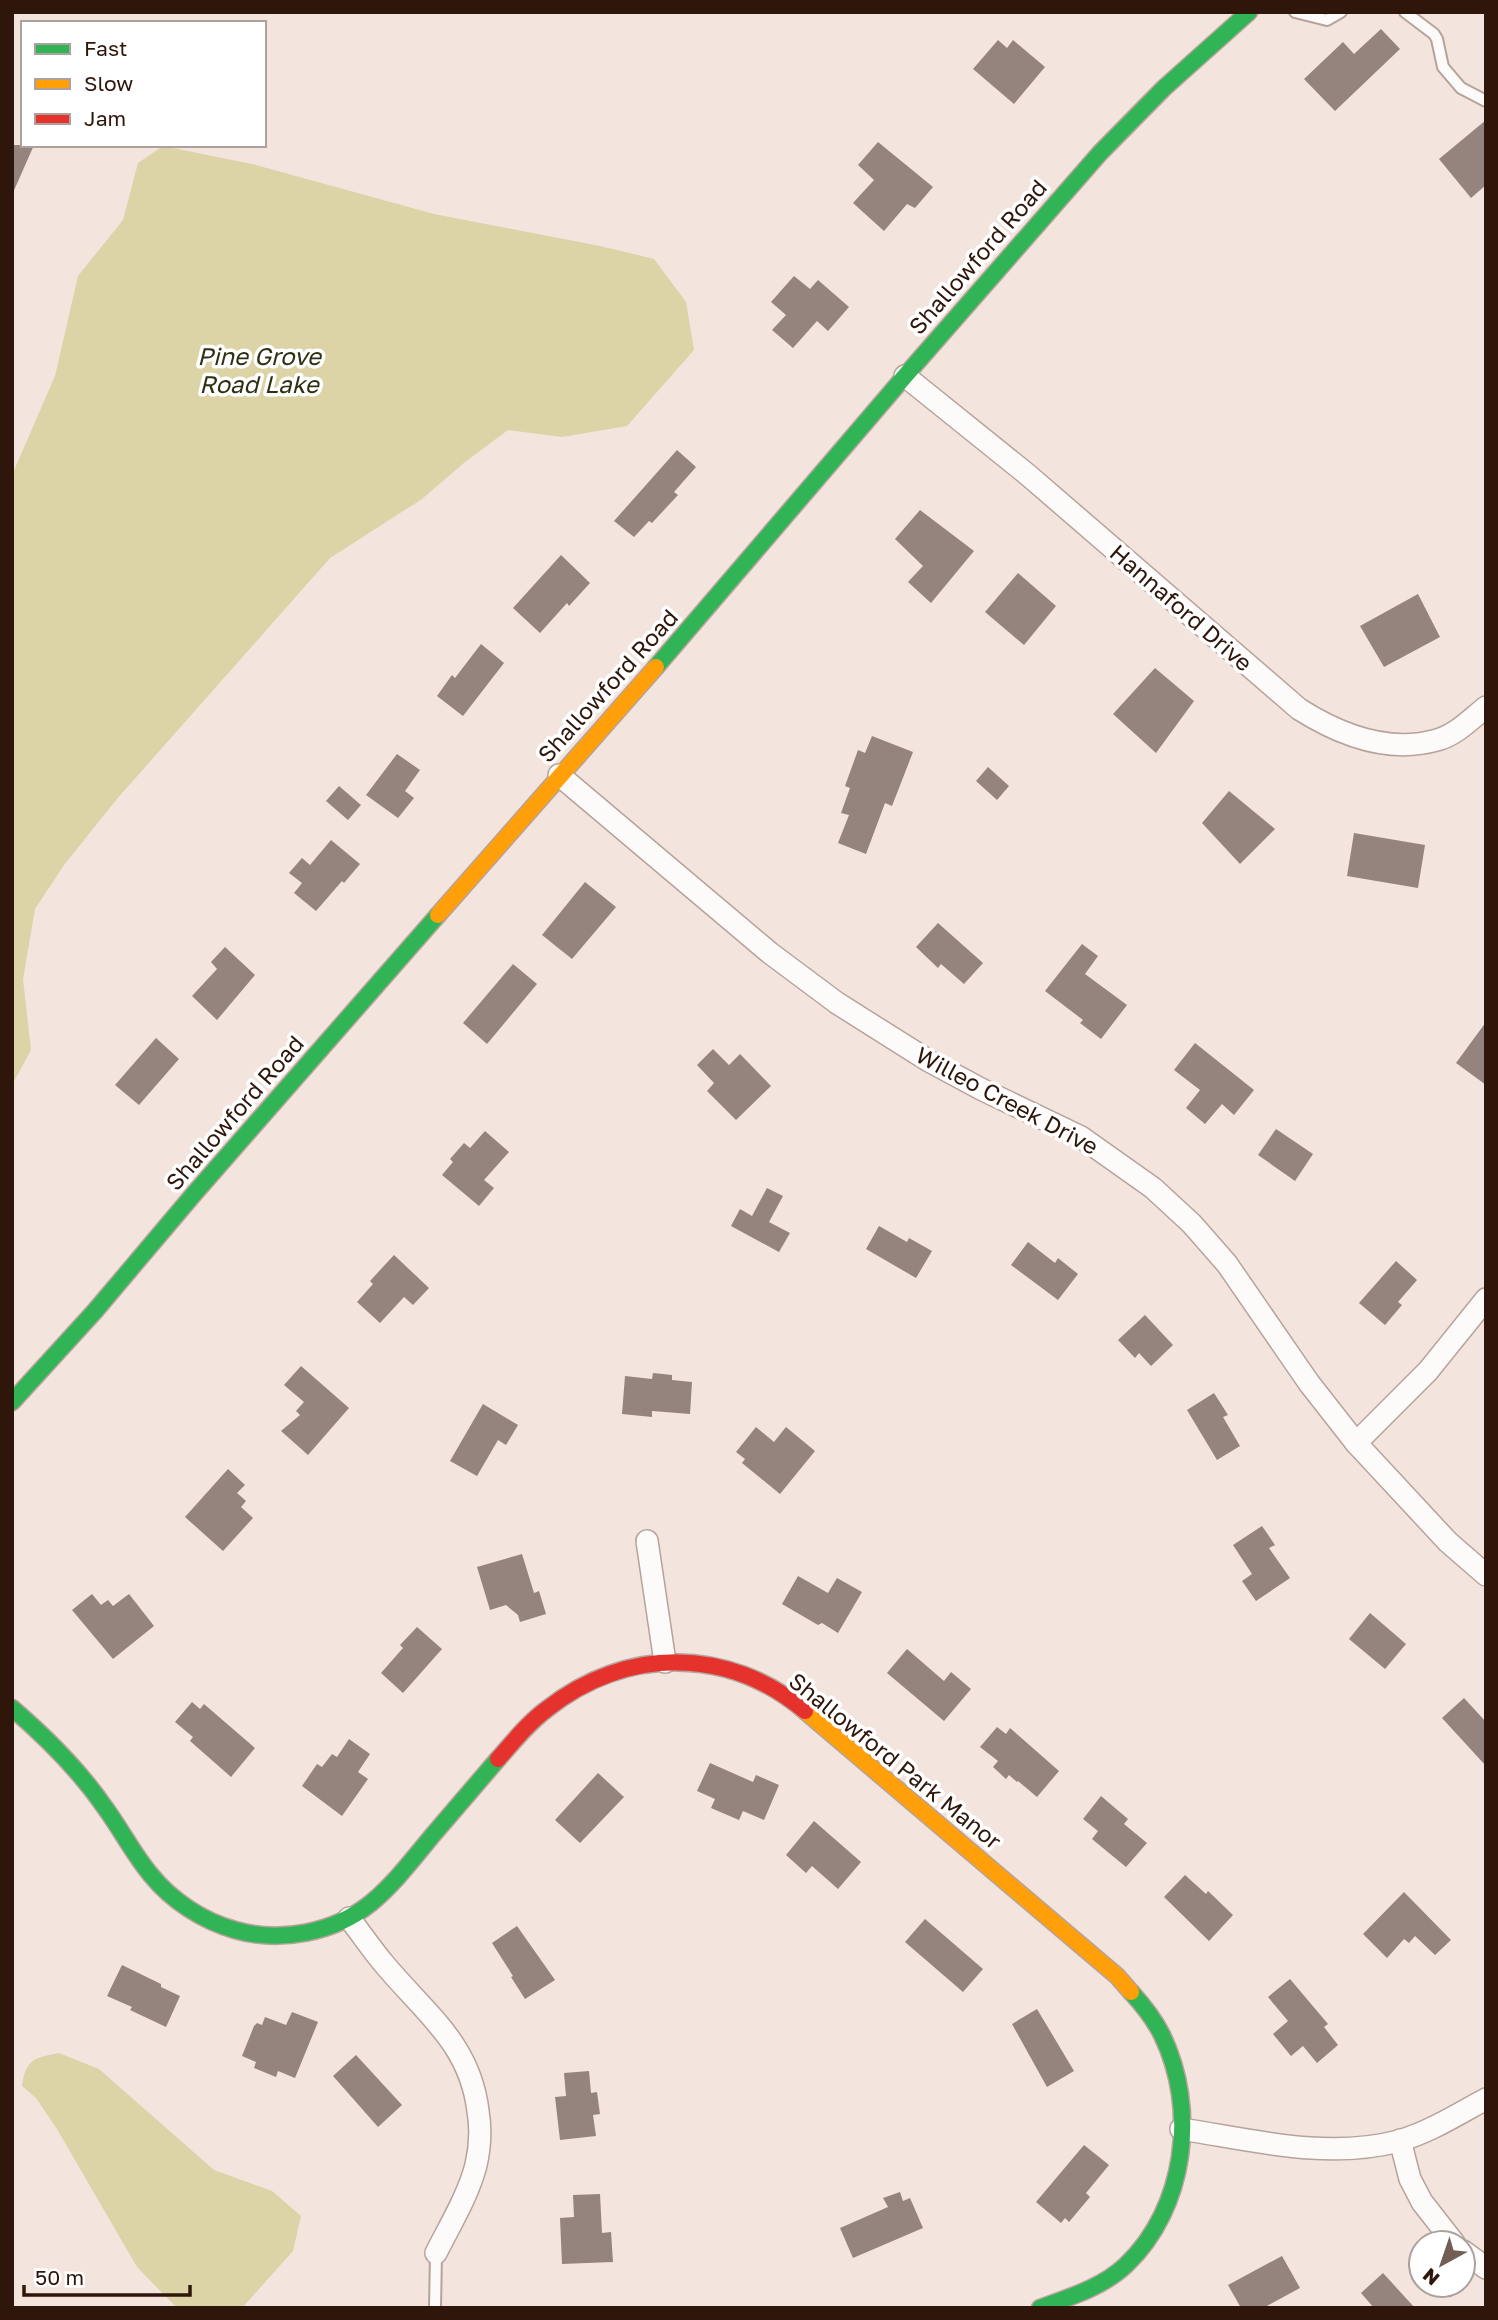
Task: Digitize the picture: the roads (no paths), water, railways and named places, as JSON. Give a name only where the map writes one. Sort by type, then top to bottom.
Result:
[{"type":"street","name":"Shallowford Road","points":[[12,1402],[95,1311],[559,775],[712,603],[1100,153],[1164,88],[1249,12]]},
{"type":"street","name":"Hannaford Drive","points":[[905,376],[1028,475],[1299,709],[1329,728],[1359,739],[1387,744],[1410,744],[1439,740],[1460,729],[1486,707]]},
{"type":"street","name":"Willeo Creek Drive","points":[[559,775],[770,953],[837,1003],[929,1061],[1081,1137],[1153,1188],[1192,1224],[1227,1264],[1310,1383],[1356,1443],[1448,1542],[1486,1575]]},
{"type":"street","points":[[1356,1443],[1428,1371],[1486,1300]]},
{"type":"street","points":[[647,1541],[666,1662]]},
{"type":"street","name":"Shallowford Park Manor","points":[[12,1708],[54,1747],[100,1800],[156,1881],[186,1909],[226,1929],[267,1937],[310,1933],[349,1918],[387,1888],[525,1728],[573,1689],[601,1675],[631,1666],[666,1662],[697,1663],[727,1669],[757,1680],[787,1696],[1117,1976],[1145,2007],[1166,2045],[1178,2085],[1181,2129]]},
{"type":"street","points":[[349,1918],[383,1964],[452,2039],[465,2062],[476,2091],[481,2128],[476,2164],[436,2253]]},
{"type":"street","points":[[1040,2308],[1107,2279],[1127,2264],[1153,2235],[1170,2203],[1180,2165],[1181,2129],[1317,2150],[1360,2149],[1400,2140],[1437,2126],[1486,2099]]},
{"type":"street","points":[[1400,2140],[1410,2179],[1422,2203],[1443,2229]]},
{"type":"lane","points":[[1295,12],[1327,20],[1341,12]]},
{"type":"lane","points":[[1405,12],[1434,34],[1443,67],[1461,88],[1486,101]]},
{"type":"lane","points":[[435,2308],[436,2253]]},
{"type":"water","name":"Pine Grove Road Lake","points":[[162,147],[168,147],[252,164],[434,214],[654,259],[686,302],[694,350],[627,426],[562,437],[508,430],[422,499],[330,558],[116,800],[64,865],[35,909],[23,979],[31,1050],[12,1085],[12,475],[55,376],[78,276],[123,220],[138,163]]},
{"type":"water","points":[[59,2053],[99,2069],[214,2170],[272,2191],[301,2216],[293,2251],[242,2308],[177,2308],[137,2267],[57,2129],[36,2098],[22,2086],[26,2070],[33,2061]]}]
